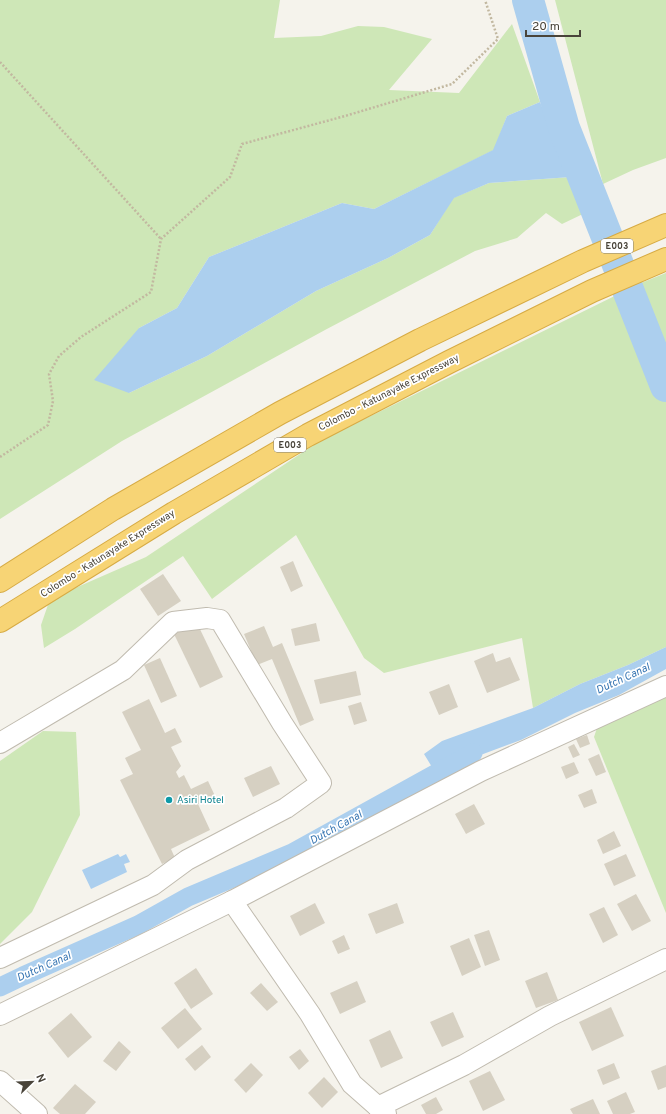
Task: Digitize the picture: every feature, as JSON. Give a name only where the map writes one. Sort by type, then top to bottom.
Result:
[{"type":"highway","name":"E003","points":[[0,581],[113,509],[280,412],[420,340],[583,261],[659,228]]},
{"type":"highway","name":"Colombo - Katunayake Expressway","points":[[0,621],[174,513],[308,435],[449,362],[592,291],[663,260]]},
{"type":"street","points":[[0,743],[123,670],[173,622],[206,618],[220,620],[282,723],[321,783],[286,808],[187,860],[153,885],[0,958]]},
{"type":"street","points":[[0,1015],[232,901],[481,772],[666,686]]},
{"type":"street","points":[[232,901],[310,1014],[352,1084],[382,1111],[550,1016],[666,959]]},
{"type":"street","points":[[0,1081],[37,1114]]},
{"type":"path","points":[[0,457],[48,426],[53,401],[48,374],[59,356],[81,337],[151,292],[161,239],[230,177],[242,144],[345,116],[452,84],[498,39],[485,0]]},
{"type":"path","points":[[0,62],[161,239]]},
{"type":"green space","points":[[0,0],[280,0],[274,38],[321,36],[358,26],[384,27],[432,39],[389,90],[459,93],[512,24],[540,102],[507,116],[494,150],[374,209],[342,203],[209,257],[177,308],[139,328],[129,393],[207,356],[316,291],[388,258],[430,235],[453,198],[489,183],[571,177],[585,213],[562,224],[546,213],[517,238],[475,251],[325,330],[122,441],[0,519]]},
{"type":"green space","points":[[555,0],[666,0],[666,158],[633,170],[603,184]]},
{"type":"green space","points":[[666,273],[666,647],[628,665],[580,684],[533,708],[522,638],[384,673],[364,658],[296,535],[212,599],[183,556],[75,629],[44,648],[41,625],[50,599],[146,557],[318,442],[641,283]]},
{"type":"green space","points":[[666,695],[666,913],[594,737],[598,725]]},
{"type":"green space","points":[[43,731],[76,732],[80,815],[32,912],[0,944],[0,761]]},
{"type":"water","points":[[540,102],[571,177],[489,183],[454,198],[430,235],[388,258],[316,291],[207,356],[129,393],[94,380],[139,328],[177,308],[209,257],[342,203],[374,209],[493,150],[507,116]]},
{"type":"water","points":[[666,647],[666,669],[619,695],[575,713],[521,740],[435,772],[424,754],[442,741],[533,708],[580,684],[628,665]]},
{"type":"water","points":[[118,854],[120,857],[126,854],[130,862],[124,864],[127,872],[91,889],[82,870]]},
{"type":"building","points":[[293,561],[303,586],[291,592],[280,567]]},
{"type":"building","points":[[163,574],[181,601],[158,616],[140,589]]},
{"type":"building","points":[[197,623],[223,677],[200,688],[174,634]]},
{"type":"building","points":[[316,623],[320,641],[295,646],[291,629]]},
{"type":"building","points":[[264,626],[273,647],[282,643],[314,720],[300,726],[272,659],[257,665],[244,634]]},
{"type":"building","points":[[493,653],[496,662],[510,657],[520,680],[487,693],[474,661]]},
{"type":"building","points":[[160,658],[177,696],[161,703],[144,665]]},
{"type":"building","points":[[356,671],[361,695],[320,704],[314,680]]},
{"type":"building","points":[[449,684],[458,707],[439,715],[429,692]]},
{"type":"building","name":"Asiri Hotel","points":[[149,699],[165,733],[175,728],[182,742],[171,747],[181,766],[176,772],[179,778],[184,775],[191,789],[208,781],[215,796],[198,804],[210,830],[171,849],[175,858],[162,864],[120,780],[133,774],[125,758],[141,750],[122,712]]},
{"type":"building","points":[[361,702],[367,721],[354,725],[348,706]]},
{"type":"building","points":[[587,735],[590,744],[580,748],[576,739]]},
{"type":"building","points":[[574,744],[580,755],[573,758],[568,747]]},
{"type":"building","points":[[599,754],[606,772],[596,776],[588,759]]},
{"type":"building","points":[[574,762],[579,773],[566,779],[561,767]]},
{"type":"building","points":[[271,766],[280,784],[253,797],[244,778]]},
{"type":"building","points":[[592,789],[597,803],[584,808],[578,795]]},
{"type":"building","points":[[474,804],[485,824],[466,834],[455,814]]},
{"type":"building","points":[[614,831],[621,846],[603,854],[597,840]]},
{"type":"building","points":[[626,854],[636,876],[614,886],[604,864]]},
{"type":"building","points":[[636,894],[651,921],[632,931],[617,904]]},
{"type":"building","points":[[315,903],[325,923],[300,936],[290,916]]},
{"type":"building","points":[[397,903],[404,923],[376,934],[368,914]]},
{"type":"building","points":[[604,907],[618,935],[603,943],[589,914]]},
{"type":"building","points":[[489,930],[500,960],[485,966],[474,935]]},
{"type":"building","points":[[344,935],[350,949],[338,954],[332,941]]},
{"type":"building","points":[[469,938],[481,967],[462,976],[450,946]]},
{"type":"building","points":[[196,968],[213,994],[191,1009],[174,983]]},
{"type":"building","points":[[547,972],[558,1000],[536,1008],[525,981]]},
{"type":"building","points":[[357,981],[366,1002],[340,1014],[330,993]]},
{"type":"building","points":[[261,983],[278,1002],[267,1011],[250,993]]},
{"type":"building","points":[[611,1007],[624,1036],[592,1051],[579,1022]]},
{"type":"building","points":[[185,1008],[202,1029],[178,1049],[161,1028]]},
{"type":"building","points":[[453,1012],[464,1037],[442,1047],[430,1022]]},
{"type":"building","points":[[71,1013],[92,1037],[68,1058],[48,1033]]},
{"type":"building","points":[[390,1030],[403,1058],[381,1068],[369,1040]]},
{"type":"building","points":[[119,1041],[131,1052],[116,1071],[103,1061]]},
{"type":"building","points":[[202,1045],[211,1057],[195,1071],[185,1059]]},
{"type":"building","points":[[300,1049],[309,1061],[299,1070],[289,1057]]},
{"type":"building","points":[[251,1063],[263,1075],[246,1093],[234,1080]]},
{"type":"building","points":[[614,1063],[620,1078],[603,1085],[597,1070]]},
{"type":"building","points":[[666,1065],[666,1087],[658,1090],[651,1071]]},
{"type":"building","points":[[490,1071],[505,1100],[483,1111],[469,1081]]},
{"type":"building","points":[[324,1077],[338,1092],[322,1108],[308,1093]]},
{"type":"building","points":[[75,1084],[96,1102],[85,1114],[60,1114],[53,1108]]},
{"type":"building","points":[[626,1092],[635,1112],[630,1114],[613,1114],[607,1101]]},
{"type":"building","points":[[436,1097],[443,1110],[436,1114],[426,1114],[421,1105]]},
{"type":"building","points":[[593,1099],[600,1114],[573,1114],[570,1109]]},
{"type":"waterway","points":[[528,0],[564,128],[666,386]]},
{"type":"waterway","name":"Dutch Canal","points":[[0,987],[138,925],[188,897],[292,853],[473,753]]},
{"type":"place","name":"Asiri Hotel","points":[[169,800]]}]
